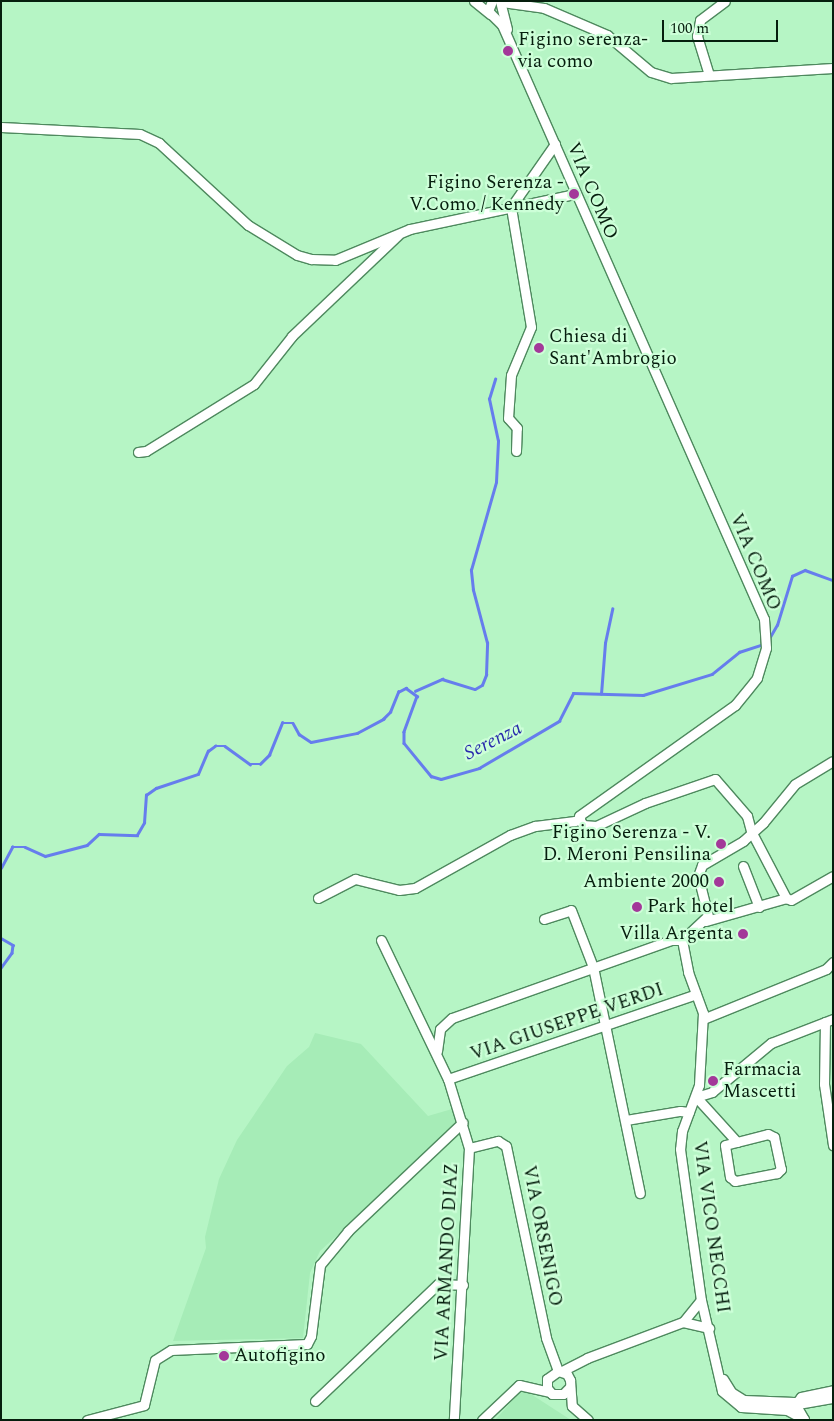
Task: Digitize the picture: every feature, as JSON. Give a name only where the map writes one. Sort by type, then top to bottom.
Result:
[{"type":"street","name":"VIA COMO","points":[[474,1],[490,7],[509,42],[555,144],[574,194],[764,619],[766,648],[757,678],[735,705],[580,818]]},
{"type":"street","points":[[709,76],[698,36],[700,20],[726,1]]},
{"type":"street","name":"VIA COMO","points":[[505,5],[509,42]]},
{"type":"street","points":[[490,7],[505,5],[544,8],[607,35],[651,72],[671,78],[833,68]]},
{"type":"street","points":[[1,127],[117,130],[140,134],[159,142],[248,225],[297,255],[335,260],[401,233],[574,194]]},
{"type":"street","points":[[516,451],[516,428],[508,418],[511,375],[531,327],[511,207],[555,144]]},
{"type":"street","points":[[542,163],[562,162]]},
{"type":"street","points":[[138,452],[146,451],[254,384],[292,336],[401,233]]},
{"type":"street","points":[[706,921],[708,911],[698,876],[704,862],[743,841],[751,831],[762,823],[795,784],[833,761]]},
{"type":"street","points":[[318,898],[355,879],[399,890],[415,888],[510,835],[535,826],[575,821],[580,818],[583,825],[596,826],[645,803],[715,779],[747,816],[751,831],[786,898]]},
{"type":"street","points":[[743,866],[759,907]]},
{"type":"street","points":[[425,1029],[593,967],[671,940],[682,940],[706,921],[786,898],[791,900],[816,888],[833,876]]},
{"type":"street","points":[[544,919],[571,910],[593,967],[640,1193]]},
{"type":"street","name":"VIA ARMANDO DIAZ","points":[[382,940],[448,1079],[463,1122],[469,1148],[455,1419]]},
{"type":"street","name":"VIA VICO NECCHI","points":[[682,940],[681,947],[703,1019],[696,1097],[689,1112],[680,1149],[701,1300],[720,1375],[722,1391],[730,1400],[749,1409],[787,1410],[802,1418]]},
{"type":"street","points":[[703,1019],[826,969],[833,962]]},
{"type":"street","name":"VIA GIUSEPPE VERDI","points":[[448,1079],[696,994]]},
{"type":"street","points":[[438,1059],[440,1029],[452,1018]]},
{"type":"street","points":[[737,1142],[696,1097],[712,1092],[771,1043],[829,1020],[824,1084],[833,1145]]},
{"type":"street","points":[[626,1120],[680,1111],[689,1112]]},
{"type":"street","points":[[87,1420],[144,1405],[155,1360],[171,1350],[307,1344],[311,1336],[320,1265],[348,1231],[463,1122]]},
{"type":"street","points":[[768,1134],[774,1137],[781,1169],[777,1173],[735,1181],[730,1177],[724,1153],[725,1145],[737,1142],[768,1134]]},
{"type":"street","name":"VIA ORSENIGO","points":[[469,1148],[498,1141],[506,1146],[551,1354],[565,1377],[572,1406]]},
{"type":"street","points":[[315,1402],[438,1284],[463,1285]]},
{"type":"street","points":[[554,1393],[565,1377],[587,1358],[683,1322],[701,1300]]},
{"type":"street","points":[[683,1322],[708,1328]]},
{"type":"street","points":[[551,1354],[548,1377],[554,1393]]},
{"type":"street","name":"VIA VICO NECCHI","points":[[720,1375],[731,1392],[744,1400],[795,1404]]},
{"type":"street","points":[[482,1420],[518,1385],[548,1377],[565,1377]]},
{"type":"street","points":[[518,1385],[554,1393],[588,1420]]},
{"type":"street","points":[[795,1404],[801,1397],[833,1390]]},
{"type":"street","points":[[795,1404],[833,1398]]},
{"type":"street","name":"VIA VICO NECCHI","points":[[765,1409],[795,1404]]},
{"type":"street","name":"VIA VICO NECCHI","points":[[795,1404],[802,1418]]},
{"type":"shaded area","points":[[315,1033],[361,1044],[428,1116],[452,1109],[457,1126],[320,1251],[310,1273],[303,1338],[173,1341],[206,1248],[205,1237],[219,1179],[237,1140],[287,1066],[309,1047]]},
{"type":"shaded area","points":[[523,1389],[571,1420],[495,1420]]},
{"type":"waterway","points":[[415,691],[442,679],[475,689],[482,685],[486,675],[487,643],[473,590],[471,570],[496,482],[498,441],[489,399],[495,379]]},
{"type":"waterway","name":"Serenza","points":[[770,637],[777,625],[792,576],[805,570],[833,580]]},
{"type":"waterway","points":[[601,694],[605,643],[612,609]]},
{"type":"waterway","name":"Serenza","points":[[1,868],[12,847],[25,847],[45,856],[87,845],[99,834],[137,835],[144,823],[146,795],[156,788],[198,774],[208,751],[215,746],[225,746],[250,764],[260,764],[269,755],[282,723],[293,723],[299,734],[311,742],[357,733],[383,719],[390,712],[398,692],[406,688],[417,696],[404,732],[404,743],[431,776],[441,779],[479,768],[559,721],[573,693],[643,695],[712,674],[739,652],[763,644]]},
{"type":"waterway","name":"Serenza","points":[[1,938],[13,945],[12,953],[1,968]]},
{"type":"place","name":"Figino serenza- via como","points":[[508,51]]},
{"type":"place","name":"Figino Serenza - V.Como / Kennedy","points":[[574,194]]},
{"type":"place","name":"Chiesa di Sant'Ambrogio","points":[[539,348]]},
{"type":"place","name":"Figino Serenza - V. D. Meroni Pensilina","points":[[721,844]]},
{"type":"place","name":"Ambiente 2000","points":[[719,882]]},
{"type":"place","name":"Park hotel","points":[[637,907]]},
{"type":"place","name":"Villa Argenta","points":[[743,934]]},
{"type":"place","name":"Farmacia Mascetti","points":[[713,1081]]},
{"type":"place","name":"Autofigino","points":[[224,1356]]}]
